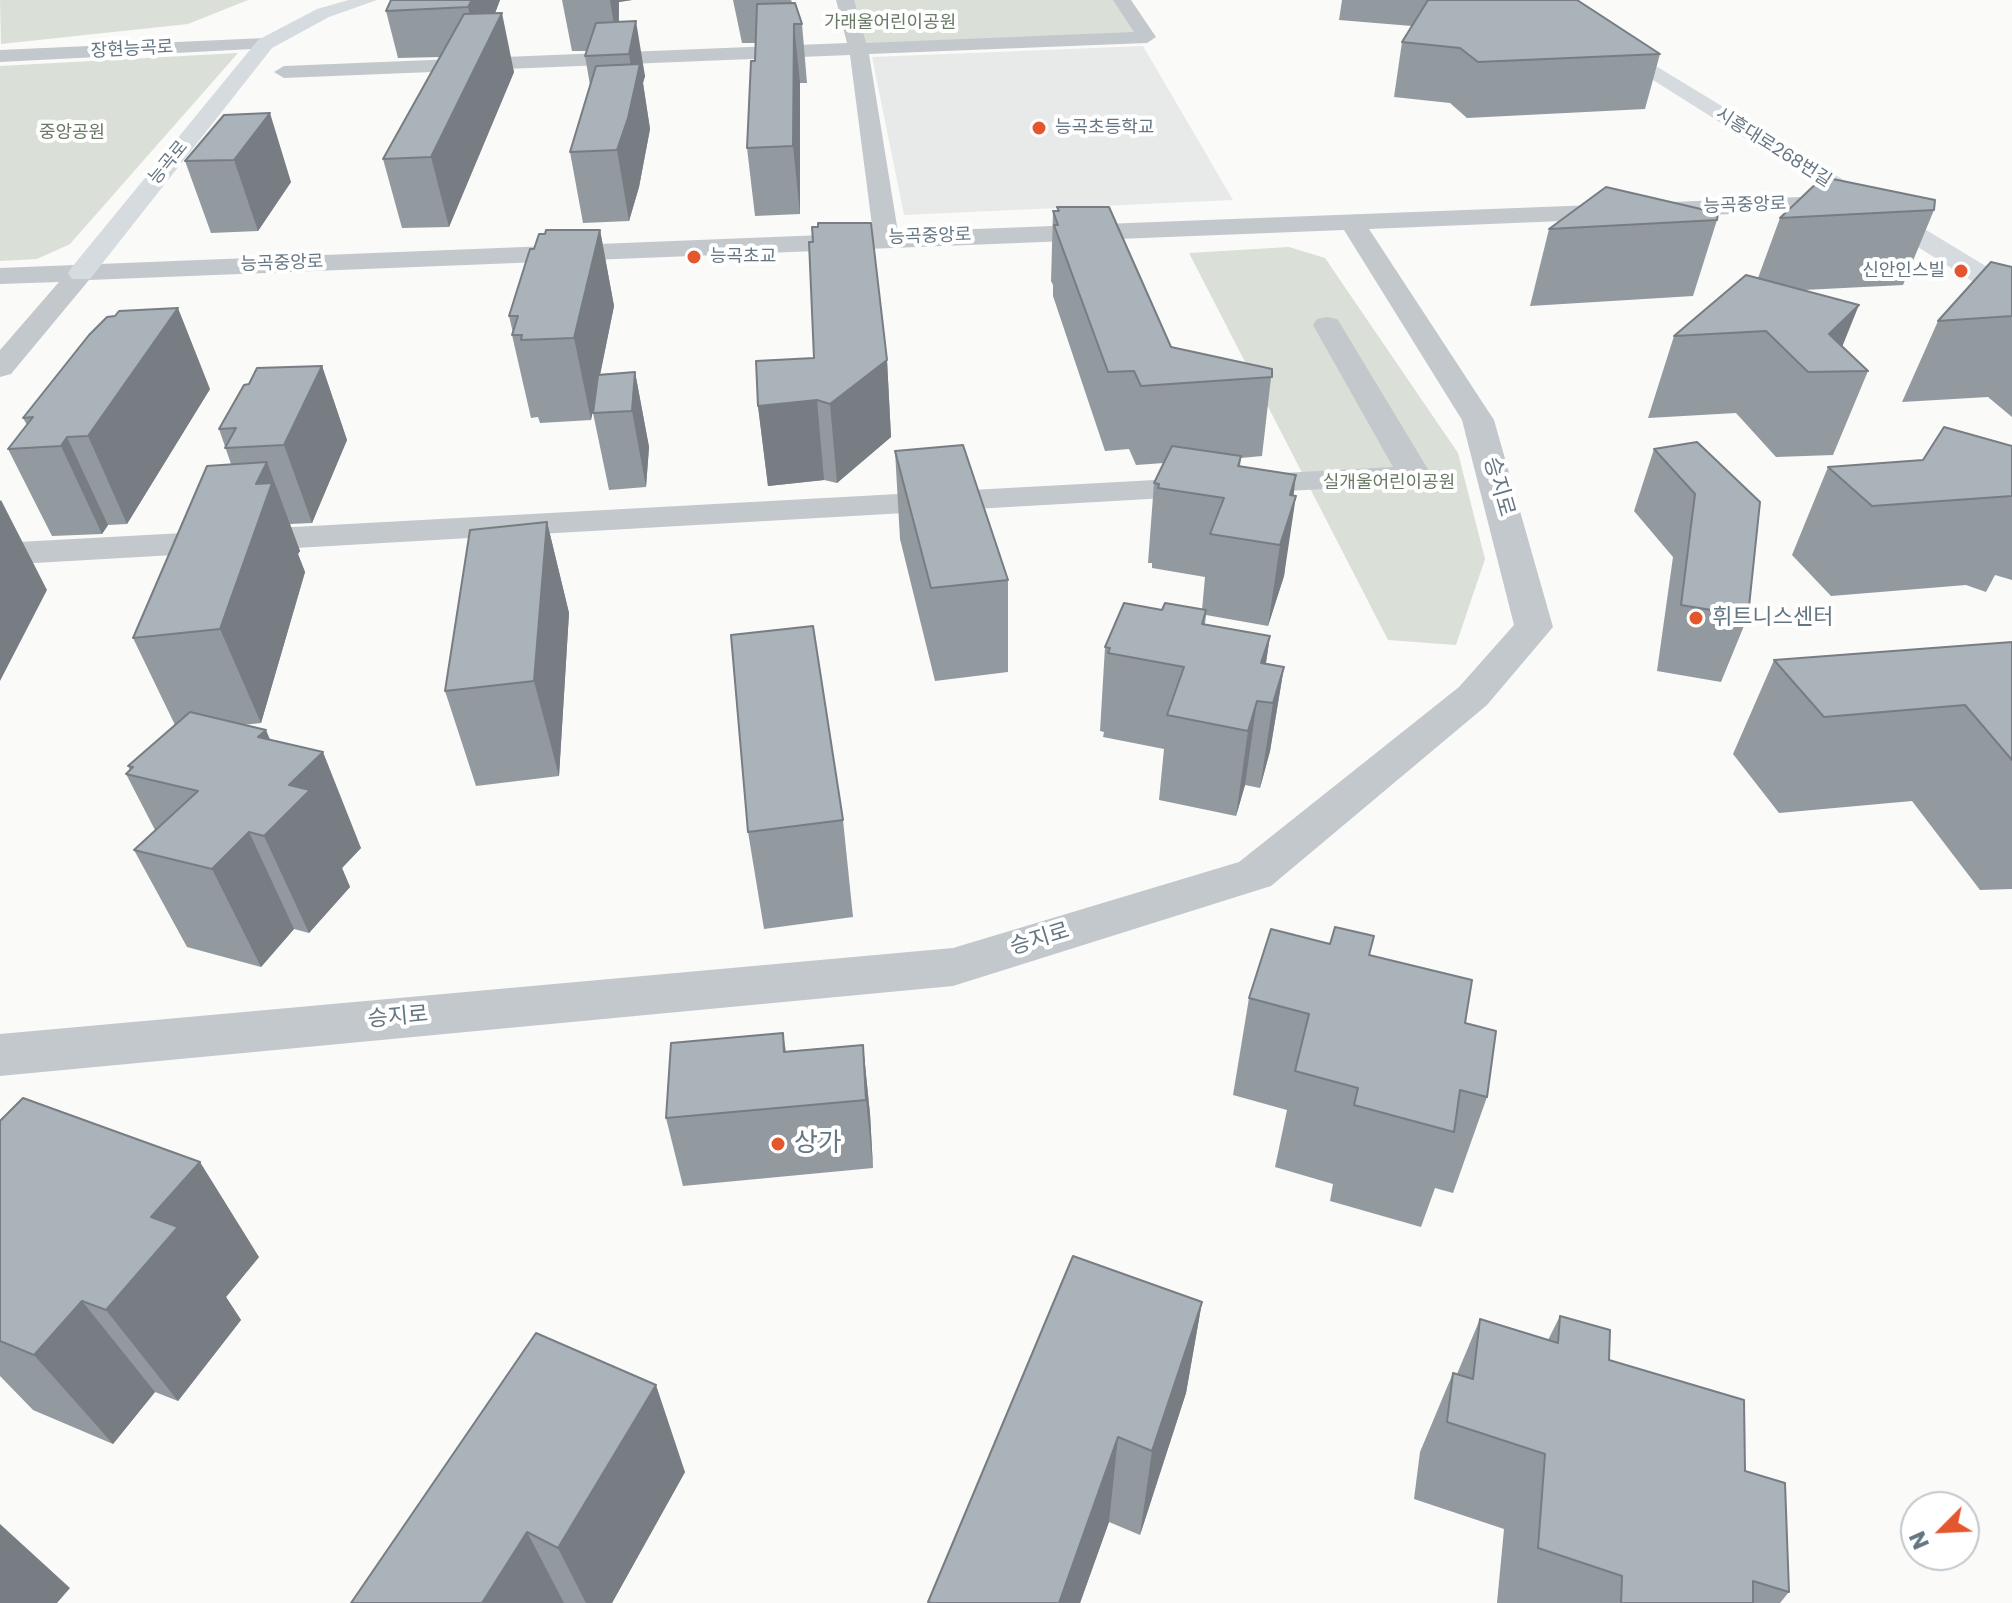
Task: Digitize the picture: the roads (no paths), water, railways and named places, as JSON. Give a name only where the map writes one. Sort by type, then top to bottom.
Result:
[{"type":"main road","name":"능곡로","points":[[81,273],[265,44],[323,13],[368,0]]},
{"type":"main road","name":"시흥대로268번길","points":[[1535,0],[2012,294]]},
{"type":"street","points":[[845,0],[859,51],[886,239]]},
{"type":"street","points":[[284,72],[1147,37],[1122,0]]},
{"type":"street","name":"장현능곡로","points":[[0,56],[265,44]]},
{"type":"street","name":"능곡중앙로","points":[[0,276],[1860,202]]},
{"type":"street","name":"승지로","points":[[0,1055],[953,967],[1255,874],[1473,696],[1534,627],[1478,420],[1352,222]]},
{"type":"street","name":"능곡로","points":[[0,368],[81,273]]},
{"type":"street","points":[[0,554],[1415,476],[1327,325]]},
{"type":"place","name":"능곡초등학교","points":[[1039,128]]},
{"type":"place","name":"능곡초교","points":[[694,257]]},
{"type":"place","name":"신안인스빌","points":[[1961,271]]},
{"type":"place","name":"휘트니스센터","points":[[1696,618]]},
{"type":"place","name":"상가","points":[[778,1144]]},
{"type":"park label","name":"가래울어린이공원","points":[[890,23]]},
{"type":"park label","name":"중앙공원","points":[[72,133]]},
{"type":"park label","name":"실개울어린이공원","points":[[1389,483]]}]
